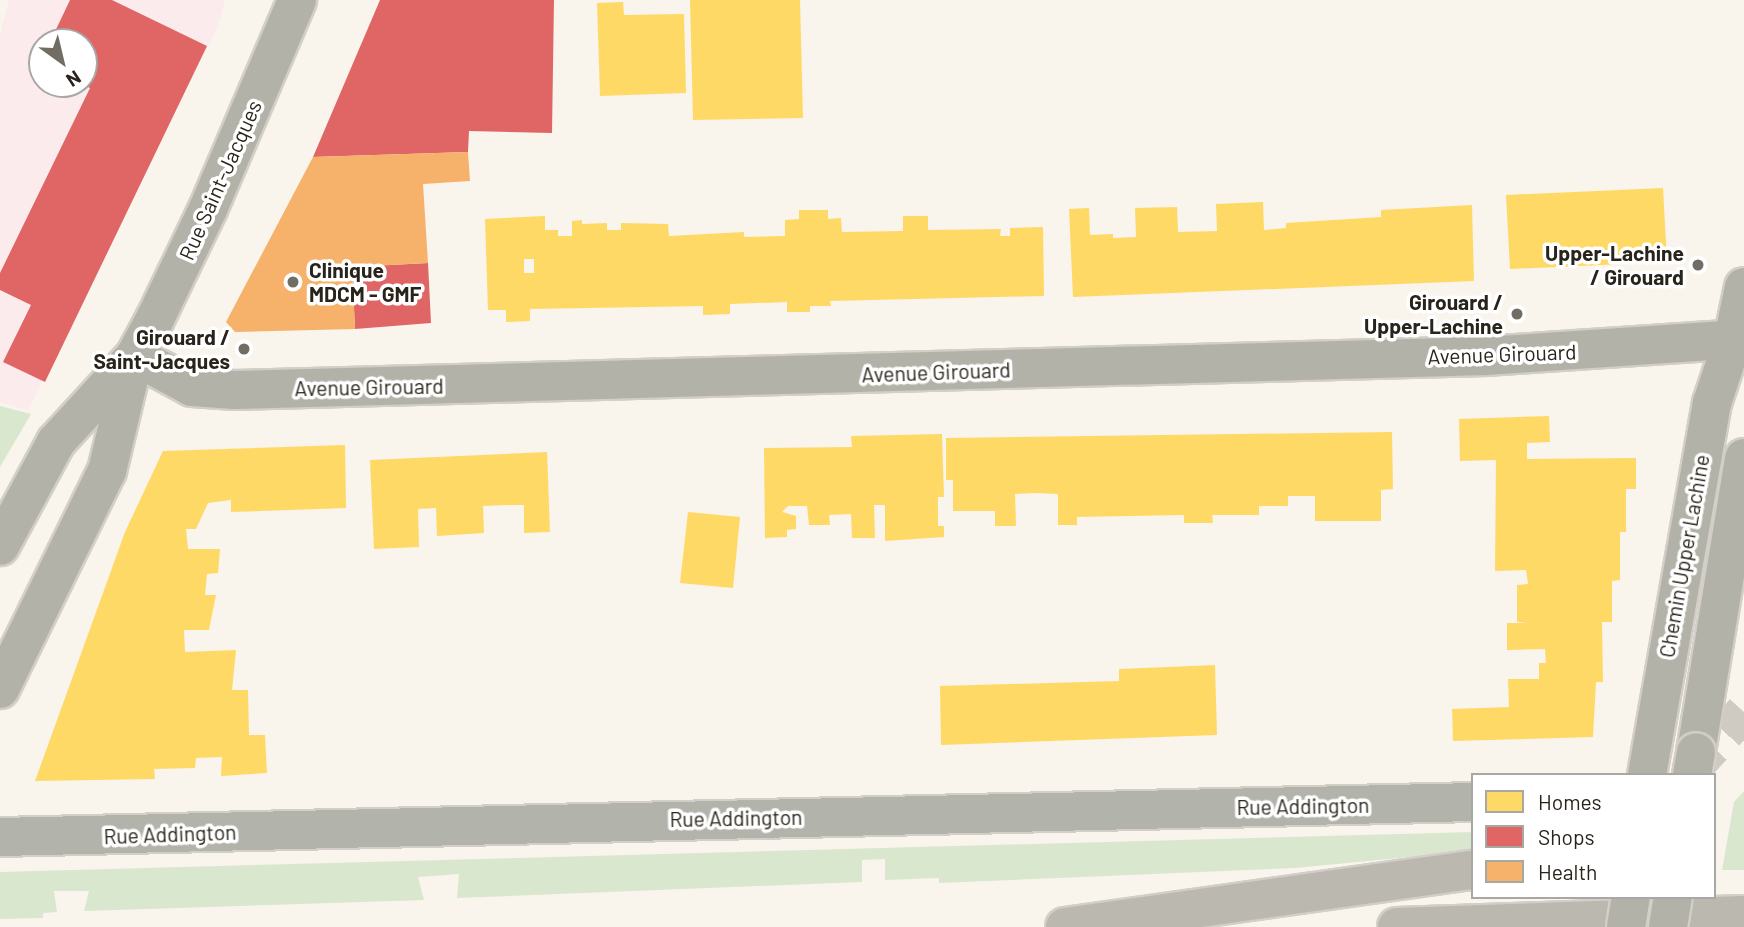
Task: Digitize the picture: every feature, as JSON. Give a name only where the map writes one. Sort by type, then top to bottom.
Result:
[{"type":"highway","points":[[1065,927],[1471,870]]},
{"type":"highway","points":[[1397,927],[1744,915]]},
{"type":"main road","name":"Rue Saint-Jacques","points":[[0,689],[107,471],[135,356],[208,209],[297,0]]},
{"type":"main road","name":"Chemin Upper Lachine","points":[[1647,773],[1712,403],[1740,350],[1744,287]]},
{"type":"main road","name":"Avenue Girouard","points":[[135,356],[192,387],[235,390],[1740,350]]},
{"type":"main road","name":"Rue Saint-Jacques","points":[[0,546],[56,442],[135,356]]},
{"type":"main road","name":"Chemin Upper Lachine","points":[[1694,763],[1744,458]]},
{"type":"main road","points":[[1626,927],[1630,899]]},
{"type":"main road","points":[[1668,927],[1673,899]]},
{"type":"street","name":"Rue Addington","points":[[0,837],[1471,802]]},
{"type":"shaded area","points":[[9,0],[225,0],[218,26],[28,410],[0,402],[0,35]]},
{"type":"green space","points":[[0,406],[31,414],[0,467]]},
{"type":"green space","points":[[1744,791],[1744,870],[1722,870],[1734,802]]},
{"type":"green space","points":[[1471,832],[1471,851],[1295,868],[939,883],[939,878],[885,880],[885,859],[862,860],[862,882],[457,898],[459,874],[418,877],[424,900],[84,911],[89,891],[54,891],[57,912],[43,913],[43,918],[0,919],[0,872]]},
{"type":"building: Homes","points":[[690,0],[800,0],[803,118],[693,120]]},
{"type":"building: Homes","points":[[623,2],[624,15],[684,14],[686,93],[600,96],[597,3]]},
{"type":"building: Homes","points":[[1663,188],[1667,262],[1510,269],[1506,195]]},
{"type":"building: Homes","points":[[1263,202],[1264,230],[1286,228],[1286,223],[1381,217],[1381,210],[1472,205],[1474,281],[1073,297],[1069,209],[1089,208],[1090,235],[1113,234],[1113,238],[1136,237],[1135,208],[1177,207],[1178,232],[1217,231],[1216,204]]},
{"type":"building: Homes","points":[[799,210],[828,210],[828,219],[841,218],[842,232],[903,231],[903,216],[928,216],[928,230],[1001,229],[1000,236],[1010,236],[1010,228],[1043,227],[1044,296],[830,301],[831,306],[810,306],[810,312],[787,312],[787,302],[730,304],[730,314],[703,315],[703,306],[530,309],[530,321],[506,322],[506,310],[488,310],[485,219],[545,216],[545,230],[558,230],[558,236],[572,236],[572,221],[582,220],[582,224],[607,223],[607,230],[621,230],[621,223],[668,224],[669,236],[744,232],[744,237],[785,236],[785,220],[799,219]],"holes":[[[524,259],[534,259],[534,273],[524,273]]]},
{"type":"building: Homes","points":[[1549,416],[1550,442],[1527,443],[1527,459],[1636,458],[1636,489],[1626,489],[1626,532],[1620,532],[1620,580],[1612,581],[1612,622],[1602,622],[1603,682],[1596,682],[1593,737],[1453,741],[1452,709],[1509,707],[1508,679],[1539,679],[1539,663],[1546,663],[1545,649],[1507,650],[1507,623],[1528,623],[1517,622],[1517,585],[1528,584],[1526,570],[1495,571],[1496,460],[1460,461],[1459,419]]},
{"type":"building: Homes","points":[[1392,432],[1393,489],[1381,490],[1381,521],[1315,521],[1315,496],[1288,496],[1288,506],[1259,506],[1259,515],[1212,515],[1213,523],[1184,523],[1184,515],[1077,517],[1077,525],[1058,525],[1058,494],[1035,493],[1015,494],[1016,526],[995,526],[995,511],[953,511],[953,480],[946,480],[946,438]]},
{"type":"building: Homes","points":[[942,434],[944,497],[938,497],[938,526],[944,526],[944,537],[885,541],[885,505],[874,505],[875,538],[852,538],[851,514],[829,515],[830,525],[809,525],[807,506],[788,506],[782,512],[796,516],[796,529],[787,530],[787,537],[765,538],[764,448],[852,447],[851,436]]},
{"type":"building: Homes","points":[[345,445],[346,508],[231,512],[231,500],[208,503],[196,529],[186,529],[188,549],[220,549],[218,573],[207,574],[205,595],[216,595],[209,630],[184,630],[185,652],[236,650],[232,690],[248,690],[249,735],[265,735],[267,773],[221,776],[222,757],[196,758],[195,768],[154,769],[155,779],[35,781],[125,532],[163,451]]},
{"type":"building: Homes","points":[[547,452],[550,532],[524,533],[524,505],[506,505],[483,506],[484,533],[437,536],[436,508],[418,509],[419,547],[374,549],[370,460]]},
{"type":"building: Homes","points":[[688,512],[740,517],[733,588],[680,583]]},
{"type":"building: Homes","points":[[1215,665],[1217,735],[941,745],[940,686],[1119,681],[1119,669]]},
{"type":"building: Shops","points":[[70,0],[112,0],[207,46],[45,382],[3,362],[31,305],[0,290],[0,273],[85,98],[98,98],[98,28],[57,28]]},
{"type":"building: Shops","points":[[380,0],[554,0],[552,133],[469,131],[468,152],[313,157]]},
{"type":"building: Shops","points":[[428,263],[431,323],[355,329],[352,267]]},
{"type":"building: Health","points":[[468,152],[470,181],[423,184],[428,263],[352,267],[355,329],[235,332],[226,322],[313,157]]},
{"type":"tunnel","points":[[1689,773],[1744,712]]},
{"type":"place","name":"Upper-Lachine / Girouard","points":[[1698,265]]},
{"type":"place","name":"Clinique MDCM - GMF","points":[[293,282]]},
{"type":"place","name":"Girouard / Upper-Lachine","points":[[1517,314]]},
{"type":"place","name":"Girouard / Saint-Jacques","points":[[244,349]]}]
